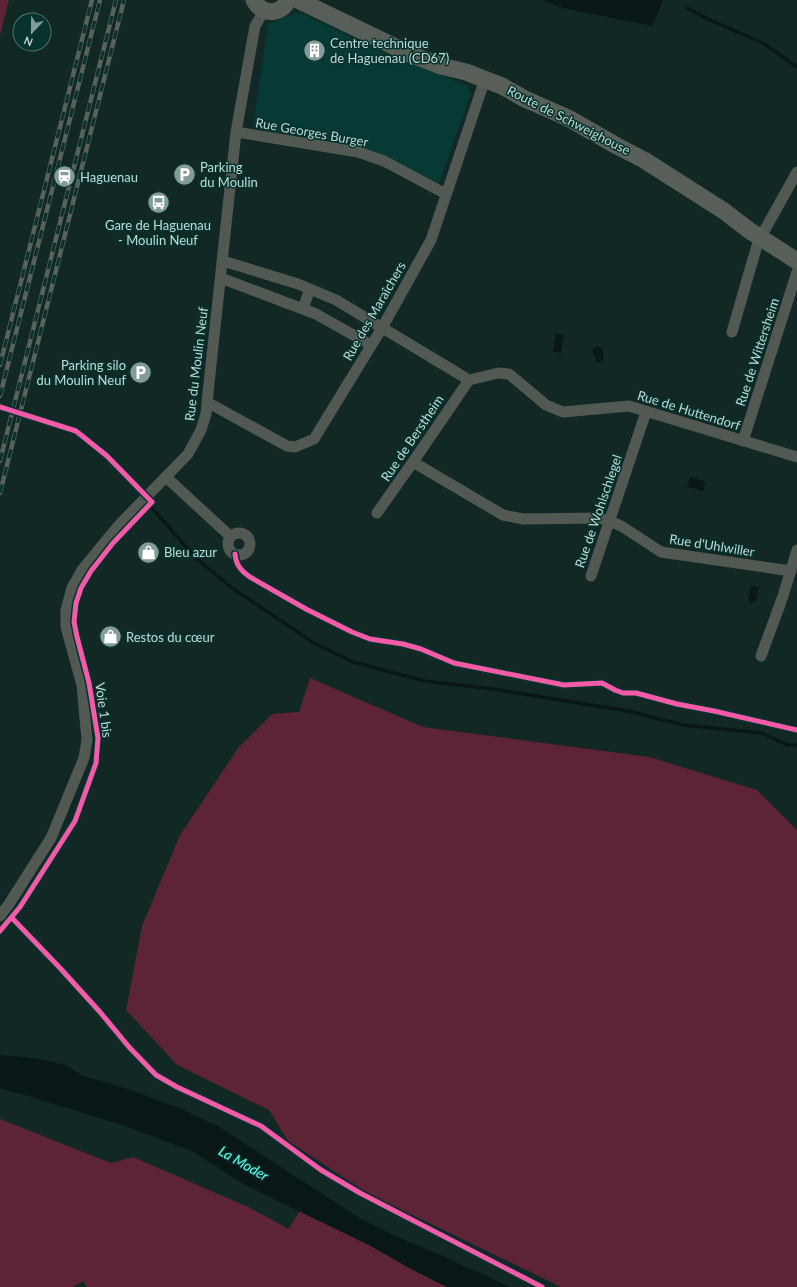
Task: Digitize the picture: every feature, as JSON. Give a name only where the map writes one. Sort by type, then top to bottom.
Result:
[{"type":"main road","points":[[259,5],[274,12],[285,6],[288,0]]},
{"type":"main road","name":"Route de Schweighouse","points":[[298,0],[410,54],[441,66],[466,72],[485,79],[568,118],[641,158],[797,261]]},
{"type":"street","name":"Rue du Moulin Neuf","points":[[0,916],[10,904],[50,838],[84,758],[87,740],[82,685],[66,627],[66,610],[72,588],[82,570],[104,542],[126,517],[188,454],[194,445],[204,423],[208,402],[236,132],[259,5]]},
{"type":"street","name":"Rue des Maraîchers","points":[[208,402],[287,446],[304,444],[314,439],[382,328],[431,240],[485,79]]},
{"type":"street","name":"Rue Georges Burger","points":[[236,132],[358,152],[384,161],[446,194]]},
{"type":"street","points":[[732,332],[755,248],[797,172]]},
{"type":"street","points":[[223,261],[310,289],[336,300],[469,380]]},
{"type":"street","name":"Rue de Wittersheim","points":[[743,441],[797,272]]},
{"type":"street","points":[[221,278],[303,308],[371,346]]},
{"type":"street","points":[[303,308],[310,289]]},
{"type":"street","name":"Rue de Huttendorf","points":[[469,380],[498,373],[509,374],[546,405],[563,412],[629,406],[797,457]]},
{"type":"street","name":"Rue de Berstheim","points":[[377,513],[469,380]]},
{"type":"street","name":"Rue de Wohlschlegel","points":[[591,576],[646,412]]},
{"type":"street","name":"Rue d'Uhlwiller","points":[[413,462],[503,515],[523,519],[598,518],[610,521],[623,527],[661,552],[791,571]]},
{"type":"street","points":[[166,477],[231,537]]},
{"type":"street","points":[[761,656],[783,596],[797,550]]},
{"type":"shaded area","points":[[0,0],[9,0],[0,35]]},
{"type":"shaded area","name":"Centre technique de Haguenau (CD67)","points":[[299,12],[383,52],[466,85],[471,94],[438,185],[376,154],[253,128],[268,24]]},
{"type":"shaded area","points":[[310,678],[423,727],[649,757],[757,790],[797,830],[797,1287],[561,1287],[369,1194],[288,1141],[269,1110],[177,1065],[126,1010],[142,926],[180,835],[239,747],[272,714],[299,712]]},
{"type":"shaded area","points":[[0,1119],[111,1163],[133,1157],[248,1207],[288,1229],[300,1211],[371,1246],[411,1269],[447,1287],[87,1287],[83,1281],[73,1287],[0,1287]]},
{"type":"water","points":[[543,0],[663,0],[652,26],[563,8]]},
{"type":"water","points":[[556,333],[564,335],[561,353],[553,352]]},
{"type":"water","points":[[594,347],[600,347],[604,355],[600,363],[596,362],[592,352]]},
{"type":"water","points":[[690,477],[706,482],[703,491],[687,487]]},
{"type":"water","points":[[751,586],[759,587],[756,600],[753,603],[750,603],[748,598]]},
{"type":"water","name":"La Moder","points":[[0,1055],[34,1058],[66,1065],[81,1075],[125,1088],[179,1108],[218,1126],[361,1219],[393,1235],[510,1287],[447,1287],[411,1269],[371,1246],[247,1186],[192,1151],[122,1125],[0,1088]]},
{"type":"waterway","points":[[687,8],[710,20],[763,43],[797,67]]},
{"type":"waterway","points":[[151,507],[197,559],[232,588],[314,643],[353,662],[425,681],[493,689],[628,711],[683,725],[762,733],[788,745],[797,745]]},
{"type":"railway","points":[[0,365],[92,0]]},
{"type":"railway","points":[[0,396],[100,0]]},
{"type":"railway","points":[[0,461],[116,0]]},
{"type":"railway","points":[[0,493],[124,0]]},
{"type":"cycle path","name":"Voie 1 bis","points":[[0,407],[76,431],[107,456],[152,502],[113,543],[91,571],[81,588],[76,603],[74,622],[89,683],[98,738],[96,763],[75,821],[20,907],[0,931]]},
{"type":"cycle path","points":[[235,554],[236,561],[244,572],[250,577],[306,609],[352,632],[370,639],[403,644],[421,649],[454,663],[564,685],[602,683],[623,693],[636,693],[677,704],[797,730]]},
{"type":"cycle path","points":[[12,918],[60,968],[129,1047],[156,1075],[177,1087],[261,1126],[321,1170],[360,1193],[542,1287]]},
{"type":"place","name":"Centre technique de Haguenau (CD67)","points":[[315,50]]},
{"type":"place","name":"Parking du Moulin","points":[[185,174]]},
{"type":"place","name":"Haguenau","points":[[64,177]]},
{"type":"place","name":"Gare de Haguenau - Moulin Neuf","points":[[158,203]]},
{"type":"place","name":"Parking silo du Moulin Neuf","points":[[141,372]]},
{"type":"place","name":"Bleu azur","points":[[149,552]]},
{"type":"place","name":"Restos du cœur","points":[[110,637]]}]
